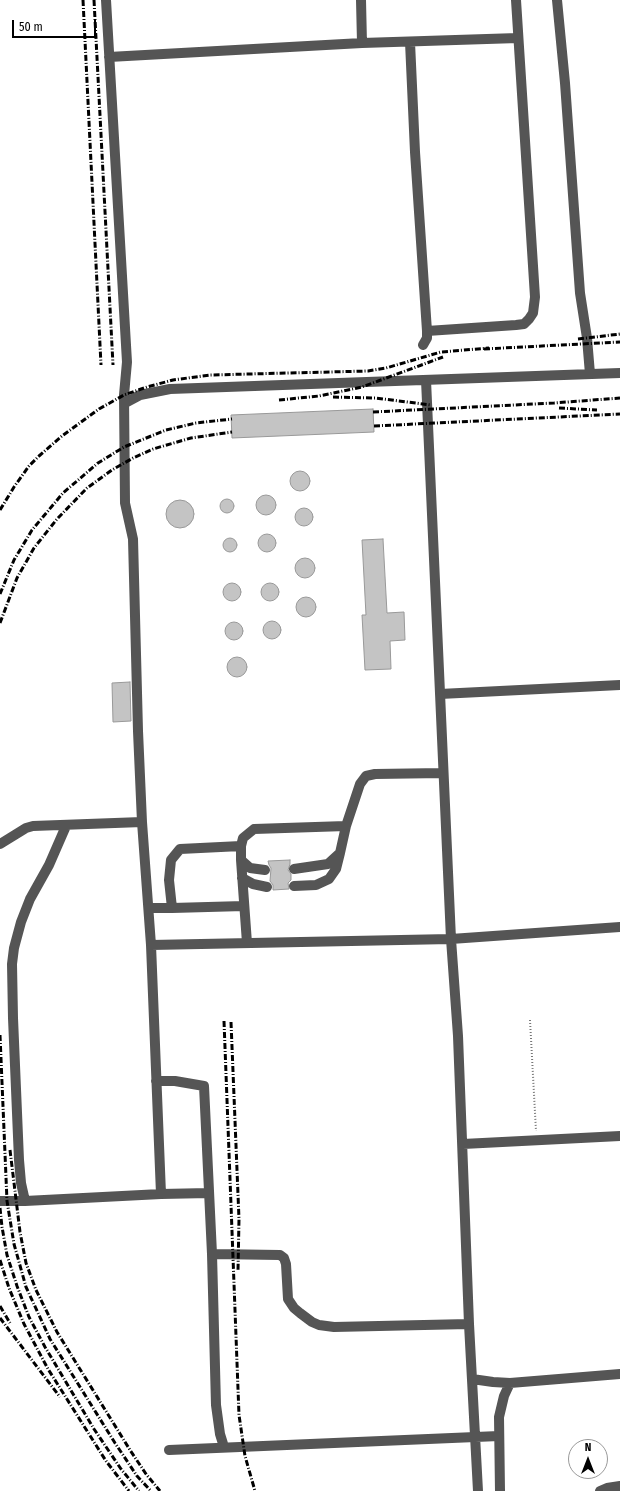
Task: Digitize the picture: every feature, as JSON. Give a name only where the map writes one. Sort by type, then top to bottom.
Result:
[{"type":"lane","points":[[106,0],[127,362],[124,402],[125,504],[133,539],[142,822],[149,908],[161,1194]]},
{"type":"lane","points":[[361,0],[362,43]]},
{"type":"lane","points":[[427,331],[524,324],[533,313],[535,297],[516,0]]},
{"type":"lane","points":[[557,0],[565,83],[580,293],[587,338],[590,374]]},
{"type":"lane","points":[[109,57],[362,43],[518,38]]},
{"type":"lane","points":[[410,42],[415,152],[427,331],[427,338],[423,344]]},
{"type":"lane","points":[[124,402],[140,395],[170,389],[620,373]]},
{"type":"lane","points":[[426,380],[443,773],[451,939],[458,1036],[469,1324],[478,1491]]},
{"type":"lane","points":[[440,694],[620,685]]},
{"type":"lane","points":[[294,886],[316,884],[329,879],[336,869],[346,826],[360,784],[366,776],[375,774],[443,773]]},
{"type":"lane","points":[[0,844],[26,828],[33,826],[66,826],[142,822]]},
{"type":"lane","points":[[25,1201],[21,1183],[19,1160],[12,964],[14,948],[21,922],[30,899],[46,871],[66,826]]},
{"type":"lane","points":[[247,943],[241,860],[241,846],[243,838],[254,829],[346,826]]},
{"type":"lane","points":[[172,908],[169,880],[171,860],[180,849],[241,846]]},
{"type":"lane","points":[[294,869],[328,864],[340,853]]},
{"type":"lane","points":[[241,860],[250,868],[265,870]]},
{"type":"lane","points":[[242,878],[253,884],[267,887]]},
{"type":"lane","points":[[149,908],[244,906]]},
{"type":"lane","points":[[150,945],[451,939],[620,927]]},
{"type":"lane","points":[[156,1081],[175,1081],[204,1086],[212,1254],[216,1405],[220,1434],[224,1447]]},
{"type":"lane","points":[[463,1144],[620,1136]]},
{"type":"lane","points":[[0,1201],[209,1193]]},
{"type":"lane","points":[[212,1254],[280,1255],[284,1258],[286,1264],[288,1299],[294,1308],[312,1322],[319,1325],[469,1324]]},
{"type":"lane","points":[[472,1379],[510,1383],[620,1374]]},
{"type":"lane","points":[[500,1491],[499,1417],[504,1396],[510,1383]]},
{"type":"lane","points":[[169,1450],[499,1436]]},
{"type":"lane","points":[[600,1491],[607,1488],[620,1486]]},
{"type":"path","points":[[530,1020],[537,1140]]},
{"type":"building","points":[[373,409],[374,432],[232,438],[231,415]]},
{"type":"building","points":[[300,471],[307,474],[310,481],[307,488],[300,491],[293,488],[290,481],[293,474]]},
{"type":"building","points":[[266,495],[273,498],[276,505],[273,512],[266,515],[259,512],[256,505],[259,498]]},
{"type":"building","points":[[227,499],[232,501],[234,506],[232,511],[227,513],[222,511],[220,506],[222,501]]},
{"type":"building","points":[[180,500],[186,501],[190,504],[193,508],[193,520],[190,524],[186,527],[180,528],[174,527],[170,524],[167,520],[166,514],[167,508],[170,504],[174,501]]},
{"type":"building","points":[[304,508],[310,511],[313,517],[310,523],[304,526],[298,523],[295,517],[298,511]]},
{"type":"building","points":[[267,534],[273,537],[276,543],[273,549],[267,552],[261,549],[258,543],[261,537]]},
{"type":"building","points":[[230,538],[235,540],[237,545],[235,550],[230,552],[225,550],[223,545],[225,540]]},
{"type":"building","points":[[383,539],[387,613],[404,612],[405,640],[390,641],[391,669],[365,670],[362,615],[366,615],[362,540]]},
{"type":"building","points":[[305,558],[312,561],[315,568],[312,575],[305,578],[298,575],[295,568],[298,561]]},
{"type":"building","points":[[228,583],[236,583],[241,588],[239,599],[236,601],[228,601],[223,596],[223,588]]},
{"type":"building","points":[[266,583],[274,583],[279,588],[277,599],[274,601],[266,601],[261,596],[261,588]]},
{"type":"building","points":[[306,597],[313,600],[316,607],[313,614],[306,617],[299,614],[296,607],[299,600]]},
{"type":"building","points":[[272,621],[278,624],[281,630],[278,636],[272,639],[266,636],[263,630],[266,624]]},
{"type":"building","points":[[234,622],[241,624],[243,631],[241,638],[234,640],[227,638],[225,631],[227,624]]},
{"type":"building","points":[[237,657],[244,660],[247,667],[244,674],[237,677],[230,674],[227,667],[230,660]]},
{"type":"building","points":[[130,682],[131,721],[113,722],[112,683]]},
{"type":"building","points":[[290,860],[288,870],[291,874],[291,880],[288,883],[289,889],[273,890],[273,885],[270,881],[271,868],[268,861]]},
{"type":"railway","points":[[83,0],[101,365]]},
{"type":"railway","points":[[94,0],[113,365]]},
{"type":"railway","points":[[578,339],[620,334]]},
{"type":"railway","points":[[484,349],[620,342]]},
{"type":"railway","points":[[0,510],[29,466],[62,436],[99,409],[124,395],[147,387],[173,380],[210,375],[368,371],[386,368],[441,352],[489,348]]},
{"type":"railway","points":[[279,400],[319,396],[362,387],[443,357]]},
{"type":"railway","points":[[333,397],[375,398],[431,405]]},
{"type":"railway","points":[[373,412],[554,403],[620,398]]},
{"type":"railway","points":[[559,408],[597,410]]},
{"type":"railway","points":[[374,426],[620,414]]},
{"type":"railway","points":[[0,594],[14,560],[32,530],[63,493],[98,463],[124,447],[166,430],[196,423],[232,419]]},
{"type":"railway","points":[[0,623],[17,578],[34,548],[57,519],[87,488],[112,470],[153,449],[191,438],[232,432]]},
{"type":"railway","points":[[224,1021],[239,1415],[245,1456],[255,1491]]},
{"type":"railway","points":[[231,1022],[239,1219],[238,1271]]},
{"type":"railway","points":[[0,1035],[7,1201],[14,1244],[26,1287],[50,1339],[115,1443],[137,1476],[151,1491]]},
{"type":"railway","points":[[10,1150],[20,1232],[26,1263],[36,1290],[57,1332],[130,1450],[146,1474],[160,1491]]},
{"type":"railway","points":[[0,1208],[7,1255],[29,1317],[45,1347],[94,1429],[121,1469],[139,1491]]},
{"type":"railway","points":[[0,1260],[9,1288],[24,1324],[48,1369],[106,1461],[129,1491]]},
{"type":"railway","points":[[0,1306],[10,1323]]},
{"type":"railway","points":[[0,1318],[60,1397]]}]
